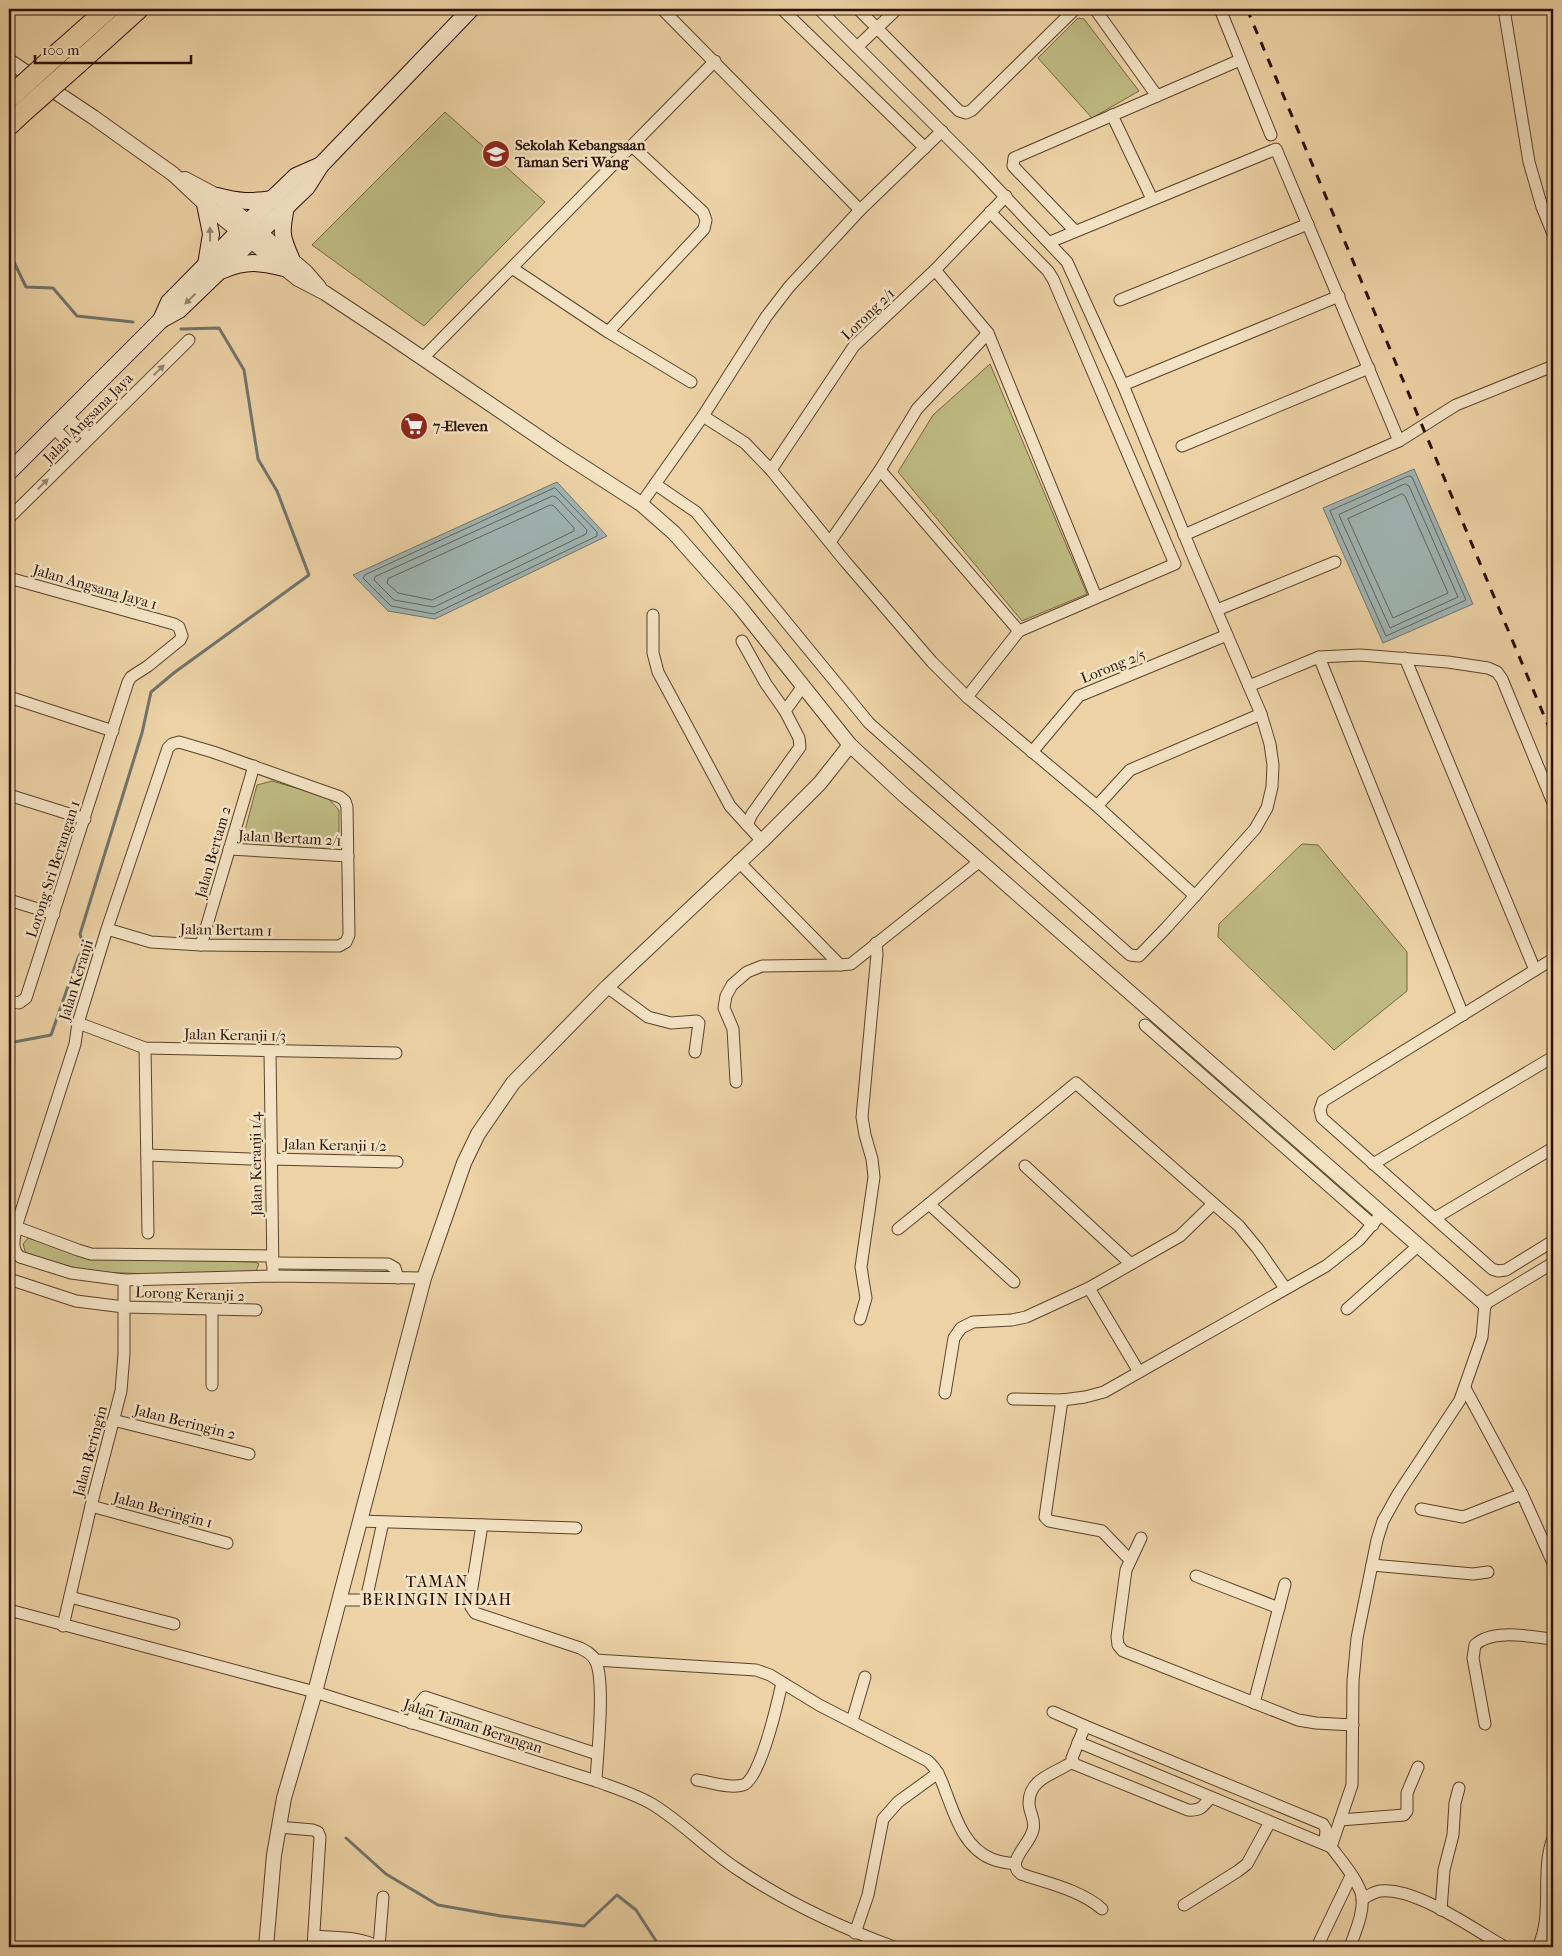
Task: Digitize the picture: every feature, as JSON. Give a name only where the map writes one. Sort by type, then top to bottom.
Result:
[{"type":"highway","points":[[10,97],[108,9]]},
{"type":"highway","points":[[9,125],[138,9]]},
{"type":"main road","points":[[9,472],[161,320],[169,302],[211,269],[279,203],[306,187],[321,165],[468,9]]},
{"type":"main road","points":[[211,269],[211,200],[279,203]]},
{"type":"main road","points":[[211,269],[249,262],[287,264],[279,203]]},
{"type":"street","points":[[662,9],[860,210]]},
{"type":"street","points":[[782,9],[925,148]]},
{"type":"street","points":[[655,484],[696,512],[869,723],[1130,955],[1139,956],[1195,896],[1255,829],[1267,808],[1272,786],[1273,766],[1270,744],[1261,714],[1184,535],[1123,384],[1067,262],[1006,196],[819,9]]},
{"type":"street","points":[[858,9],[959,111],[966,113],[972,110],[1075,9]]},
{"type":"street","points":[[857,47],[897,9]]},
{"type":"street","points":[[1095,9],[1157,96]]},
{"type":"street","points":[[1220,9],[1271,135]]},
{"type":"street","points":[[1504,9],[1529,162],[1542,207],[1553,234]]},
{"type":"street","points":[[1075,231],[1012,166],[1014,158],[1240,60]]},
{"type":"street","points":[[9,61],[211,200],[287,264],[298,279],[324,293],[562,453],[642,504],[674,533],[727,592],[850,745],[905,796],[1485,1304]]},
{"type":"street","points":[[423,358],[715,61]]},
{"type":"street","points":[[1112,115],[1152,200]]},
{"type":"street","points":[[642,504],[703,416],[766,318],[789,287],[860,210],[942,131]]},
{"type":"street","points":[[608,332],[704,229],[706,220],[703,212],[632,146]]},
{"type":"street","points":[[1050,242],[1276,149],[1399,441]]},
{"type":"street","name":"Lorong 2/1","points":[[772,470],[854,346],[935,270],[1006,196]]},
{"type":"street","points":[[967,697],[1019,631],[1174,564],[1053,279],[1048,271],[990,212]]},
{"type":"street","points":[[1120,300],[1308,224]]},
{"type":"street","points":[[512,268],[608,332],[691,382]]},
{"type":"street","points":[[935,270],[988,333],[1096,597]]},
{"type":"street","points":[[1123,384],[1339,296]]},
{"type":"street","points":[[830,542],[880,470],[922,403],[988,333]]},
{"type":"street","name":"Jalan Angsana Jaya","points":[[9,518],[189,340]]},
{"type":"street","points":[[1184,535],[1399,441],[1456,405],[1553,366]]},
{"type":"street","points":[[1182,446],[1369,368]]},
{"type":"street","points":[[66,415],[89,438]]},
{"type":"street","points":[[703,416],[745,443],[772,470],[830,542],[932,662],[967,697],[1097,806],[1195,896]]},
{"type":"street","points":[[53,427],[76,450]]},
{"type":"street","points":[[880,470],[1019,631]]},
{"type":"street","points":[[1217,610],[1335,562]]},
{"type":"street","name":"Jalan Angsana Jaya 1","points":[[9,578],[174,624]]},
{"type":"street","points":[[653,615],[654,653],[658,672],[726,801],[762,841]]},
{"type":"street","name":"Lorong Sri Berangan 1","points":[[9,1001],[19,1003],[26,998],[114,731],[125,689],[132,676],[148,666],[180,640],[181,631],[174,624]]},
{"type":"street","name":"Lorong 2/5","points":[[1032,752],[1079,696],[1227,635]]},
{"type":"street","points":[[742,641],[766,684],[785,711],[799,738],[800,747],[752,814],[747,825]]},
{"type":"street","points":[[1249,686],[1319,657],[1360,655],[1448,662],[1488,668],[1497,672],[1502,680],[1553,803]]},
{"type":"street","points":[[1319,657],[1463,1014]]},
{"type":"street","points":[[1405,658],[1535,970]]},
{"type":"street","points":[[785,711],[803,686]]},
{"type":"street","points":[[9,697],[114,731]]},
{"type":"street","points":[[1097,806],[1130,770],[1261,714]]},
{"type":"street","name":"Jalan Keranji","points":[[124,1280],[71,1273],[20,1256],[14,1250],[16,1227],[75,1044],[78,1023],[106,929],[168,748],[172,744],[179,742],[254,766]]},
{"type":"street","points":[[266,1947],[270,1892],[278,1827],[284,1798],[315,1692],[424,1278],[464,1164],[478,1134],[513,1083],[607,986],[738,861],[762,841],[820,783],[850,745]]},
{"type":"street","points":[[254,766],[340,797],[345,801],[347,807],[348,856]]},
{"type":"street","name":"Jalan Bertam 2","points":[[201,945],[254,766]]},
{"type":"street","points":[[9,795],[85,819]]},
{"type":"street","name":"Jalan Bertam 2/1","points":[[229,849],[348,856]]},
{"type":"street","name":"Jalan Bertam 1","points":[[106,929],[151,942],[201,945],[339,946],[346,942],[349,935],[348,856]]},
{"type":"street","points":[[738,861],[840,965]]},
{"type":"street","points":[[736,1082],[733,1029],[724,1008],[726,996],[732,986],[747,972],[762,966],[851,964],[980,861]]},
{"type":"street","points":[[9,900],[54,914]]},
{"type":"street","points":[[860,1319],[866,1298],[860,1267],[874,1177],[872,1159],[862,1117],[876,964],[876,943]]},
{"type":"street","points":[[1553,959],[1323,1101],[1320,1110],[1322,1118],[1492,1269],[1498,1271],[1506,1270],[1553,1241]]},
{"type":"street","points":[[607,986],[648,1017],[671,1023],[697,1021],[699,1023],[695,1052]]},
{"type":"street","name":"Jalan Keranji 1/3","points":[[78,1023],[145,1048],[396,1053]]},
{"type":"street","points":[[1145,1025],[1373,1225]]},
{"type":"street","points":[[145,1048],[148,1233]]},
{"type":"street","name":"Jalan Keranji 1/4","points":[[270,1051],[272,1276]]},
{"type":"street","points":[[1374,1164],[1553,1057]]},
{"type":"street","points":[[898,1229],[1076,1083],[1239,1226],[1286,1288]]},
{"type":"street","points":[[1435,1218],[1553,1148]]},
{"type":"street","points":[[147,1155],[250,1159]]},
{"type":"street","name":"Jalan Keranji 1/2","points":[[271,1159],[397,1162]]},
{"type":"street","points":[[1025,1166],[1131,1264]]},
{"type":"street","points":[[929,1204],[1014,1282]]},
{"type":"street","points":[[945,1393],[954,1338],[961,1328],[973,1322],[1012,1320],[1026,1317],[1089,1288],[1180,1236],[1213,1204]]},
{"type":"street","points":[[1013,1399],[1062,1400],[1095,1395],[1326,1266],[1344,1254],[1373,1225],[1382,1213]]},
{"type":"street","points":[[16,1227],[91,1254],[388,1264],[395,1268],[398,1278]]},
{"type":"street","points":[[1347,1309],[1419,1246]]},
{"type":"street","points":[[1485,1304],[1553,1262]]},
{"type":"street","points":[[124,1280],[272,1276],[424,1278]]},
{"type":"street","name":"Lorong Keranji 2","points":[[9,1279],[76,1301],[124,1307],[256,1310]]},
{"type":"street","name":"Jalan Beringin","points":[[63,1626],[91,1506],[114,1420],[123,1374],[124,1280]]},
{"type":"street","points":[[1089,1288],[1139,1372]]},
{"type":"street","points":[[1328,1845],[1340,1820],[1352,1785],[1353,1681],[1357,1638],[1377,1540],[1390,1507],[1455,1410],[1465,1388],[1482,1338],[1485,1304]]},
{"type":"street","points":[[212,1310],[212,1385]]},
{"type":"street","points":[[1465,1388],[1522,1494],[1553,1563]]},
{"type":"street","points":[[1062,1400],[1044,1513],[1045,1517],[1048,1521],[1102,1531],[1130,1560]]},
{"type":"street","name":"Jalan Beringin 2","points":[[114,1420],[249,1454]]},
{"type":"street","points":[[1421,1509],[1462,1517],[1522,1494]]},
{"type":"street","name":"Jalan Beringin 1","points":[[91,1506],[227,1543]]},
{"type":"street","points":[[359,1521],[576,1528]]},
{"type":"street","points":[[339,1600],[366,1600],[383,1522]]},
{"type":"street","points":[[482,1525],[470,1600],[471,1607],[475,1613],[580,1648],[590,1653],[595,1660],[600,1683],[596,1781]]},
{"type":"street","points":[[1142,1538],[1130,1560],[1123,1581],[1117,1637],[1118,1645],[1123,1651],[1298,1720],[1353,1725]]},
{"type":"street","points":[[1372,1565],[1473,1574],[1488,1572]]},
{"type":"street","points":[[1196,1576],[1278,1608]]},
{"type":"street","points":[[1254,1703],[1285,1584]]},
{"type":"street","points":[[70,1597],[174,1624]]},
{"type":"street","name":"Jalan Taman Berangan","points":[[9,1610],[315,1692],[596,1781],[637,1796],[652,1804],[719,1857],[790,1901],[855,1933],[894,1947]]},
{"type":"street","points":[[1485,1724],[1474,1658],[1475,1644],[1485,1638],[1499,1634],[1553,1638]]},
{"type":"street","points":[[595,1660],[756,1670],[770,1675],[820,1705],[928,1761],[938,1773],[958,1822],[968,1840],[979,1852],[993,1859],[1015,1864]]},
{"type":"street","points":[[852,1721],[865,1677]]},
{"type":"street","points":[[698,1780],[736,1786],[746,1785],[751,1780],[766,1746],[782,1683]]},
{"type":"street","points":[[411,1722],[417,1707],[425,1697],[597,1754]]},
{"type":"street","points":[[1052,1712],[1323,1824],[1326,1829],[1328,1845],[1358,1886],[1362,1899],[1350,1947]]},
{"type":"street","points":[[1085,1726],[1072,1762],[1044,1776],[1031,1791],[1029,1802],[1030,1810],[1034,1817],[1033,1832],[1016,1859],[1015,1864],[1016,1870],[1021,1874],[1082,1896],[1094,1902],[1102,1909]]},
{"type":"street","points":[[1078,1742],[1328,1845]]},
{"type":"street","points":[[1072,1762],[1188,1810],[1197,1811],[1210,1798]]},
{"type":"street","points":[[1340,1820],[1404,1815],[1407,1812],[1408,1793],[1418,1767]]},
{"type":"street","points":[[855,1933],[868,1895],[883,1819],[898,1802],[938,1773]]},
{"type":"street","points":[[1441,1910],[1444,1870],[1452,1835],[1455,1803],[1460,1788]]},
{"type":"street","points":[[1184,1905],[1238,1872],[1247,1864],[1270,1822]]},
{"type":"street","points":[[278,1827],[314,1830],[320,1836],[314,1942],[357,1940],[379,1947],[383,1896]]},
{"type":"street","points":[[1538,1947],[1544,1928],[1548,1859],[1553,1838]]},
{"type":"street","points":[[1317,1947],[1351,1876]]},
{"type":"street","points":[[1362,1899],[1374,1892],[1392,1891],[1407,1894],[1441,1910],[1505,1947]]},
{"type":"shaded area","points":[[1078,18],[1084,19],[1139,91],[1092,118],[1038,58]]},
{"type":"shaded area","points":[[445,112],[545,202],[424,326],[312,245]]},
{"type":"shaded area","points":[[990,364],[1087,594],[1022,621],[898,472],[933,415]]},
{"type":"shaded area","points":[[272,781],[327,797],[339,810],[339,841],[329,850],[246,848],[243,838],[257,785]]},
{"type":"shaded area","points":[[1302,844],[1318,845],[1407,952],[1407,991],[1334,1050],[1218,937],[1219,924]]},
{"type":"shaded area","points":[[28,1238],[92,1258],[255,1262],[259,1264],[256,1271],[186,1275],[90,1272],[26,1254],[23,1244]]},
{"type":"water","points":[[1414,469],[1473,604],[1383,643],[1323,508]]},
{"type":"water","points":[[557,482],[607,536],[435,619],[388,611],[353,575]]},
{"type":"waterway","points":[[9,256],[13,260],[26,287],[53,288],[77,316],[133,322]]},
{"type":"waterway","points":[[9,1043],[51,1035],[78,958],[84,947],[80,934],[142,733],[151,692],[175,672],[309,575],[277,491],[258,459],[244,370],[219,328],[181,329]]},
{"type":"waterway","points":[[346,1838],[386,1874],[438,1905],[501,1916],[584,1926],[617,1895],[636,1910],[660,1947]]},
{"type":"railway","points":[[1247,9],[1553,737]]},
{"type":"place","name":"Sekolah Kebangsaan Taman Seri Wang","points":[[496,154]]},
{"type":"place","name":"7-Eleven","points":[[414,426]]},
{"type":"district","name":"TAMAN BERINGIN INDAH","points":[[437,1590]]}]
